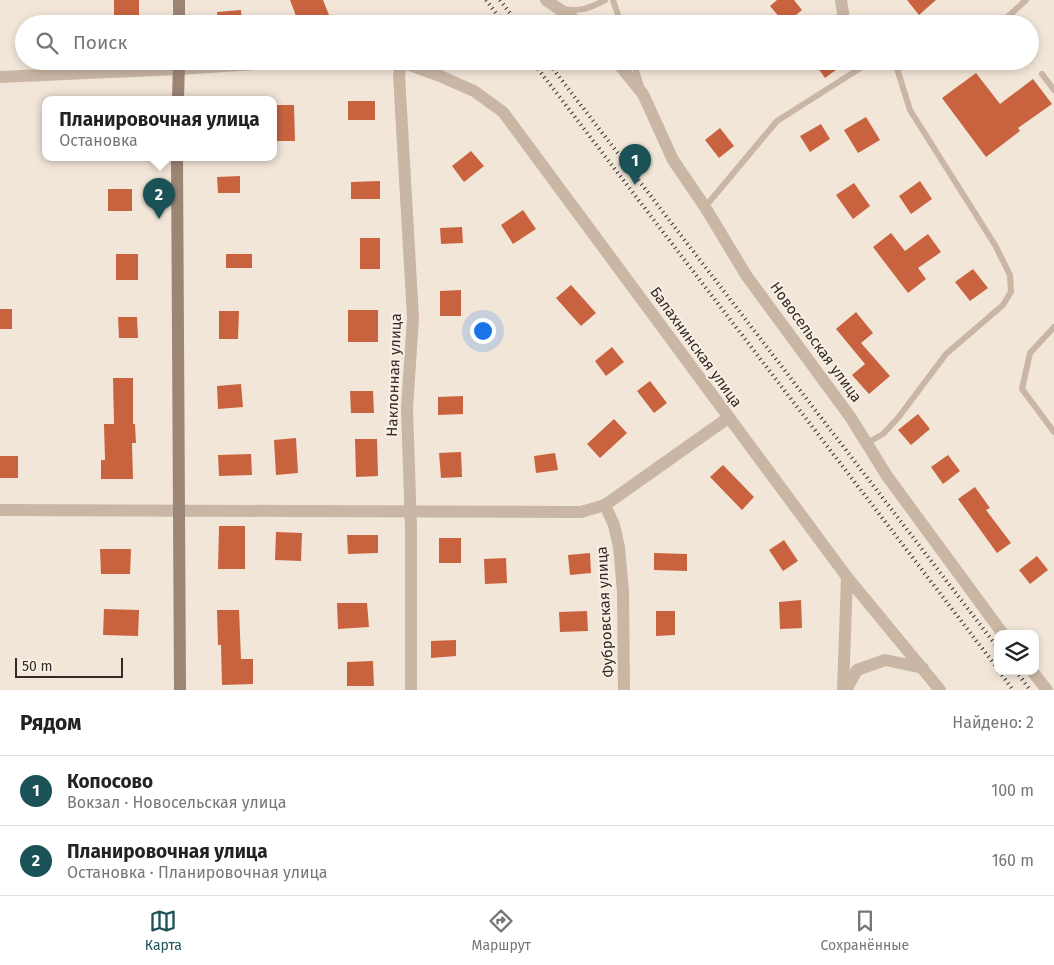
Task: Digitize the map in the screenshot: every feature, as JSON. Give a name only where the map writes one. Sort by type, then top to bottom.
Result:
[{"type":"main road","points":[[179,0],[179,15]]},
{"type":"main road","points":[[178,70],[178,96]]},
{"type":"main road","points":[[177,161],[180,690]]},
{"type":"street","points":[[546,0],[568,15]]},
{"type":"street","points":[[841,0],[843,15]]},
{"type":"street","points":[[0,77],[104,70]]},
{"type":"street","name":"Наклонная улица","points":[[399,70],[413,318],[407,408],[411,528],[410,690]]},
{"type":"street","name":"Балахнинская улица","points":[[423,70],[474,91],[503,112],[847,577],[940,690]]},
{"type":"street","name":"Новосельская улица","points":[[623,70],[643,94],[673,160],[705,207],[746,275],[851,418],[887,476],[1000,630]]},
{"type":"street","points":[[0,510],[581,512],[605,505],[728,418]]},
{"type":"street","name":"Фубровская улица","points":[[605,505],[614,525],[620,547],[623,592],[624,690]]},
{"type":"street","points":[[845,690],[847,577]]},
{"type":"street","points":[[845,690],[857,670],[885,660],[923,668]]},
{"type":"street","points":[[1035,675],[1047,690]]},
{"type":"lane","points":[[557,8],[577,11],[592,7],[605,0]]},
{"type":"lane","points":[[613,0],[618,15]]},
{"type":"lane","points":[[1010,15],[1026,0]]},
{"type":"lane","points":[[636,70],[643,94]]},
{"type":"lane","points":[[705,207],[776,121],[857,70]]},
{"type":"lane","points":[[867,443],[883,434],[898,418],[946,354],[1003,304],[1012,292],[1010,275],[995,245],[910,110],[898,70]]},
{"type":"lane","points":[[1042,74],[1054,90]]},
{"type":"lane","points":[[1054,327],[1030,354],[1022,389],[1054,432]]},
{"type":"building","points":[[114,0],[139,0],[139,15],[114,15]]},
{"type":"building","points":[[290,0],[323,0],[329,15],[296,15]]},
{"type":"building","points":[[777,0],[794,0],[802,10],[796,15],[778,15],[770,6]]},
{"type":"building","points":[[907,0],[936,0],[919,15]]},
{"type":"building","points":[[241,10],[241,15],[217,15],[217,12]]},
{"type":"building","points":[[819,70],[836,70],[825,78]]},
{"type":"building","points":[[976,73],[1000,104],[1033,79],[1052,104],[1018,128],[1020,131],[986,157],[942,98]]},
{"type":"building","points":[[348,101],[375,101],[375,120],[348,120]]},
{"type":"building","points":[[277,105],[294,105],[295,141],[277,141]]},
{"type":"building","points":[[866,117],[880,140],[858,153],[844,130]]},
{"type":"building","points":[[821,124],[830,139],[810,152],[800,136]]},
{"type":"building","points":[[720,128],[734,146],[719,158],[705,140]]},
{"type":"building","points":[[471,151],[484,166],[464,182],[452,166]]},
{"type":"building","points":[[240,176],[240,193],[218,193],[217,177]]},
{"type":"building","points":[[380,181],[380,199],[351,199],[351,182]]},
{"type":"building","points":[[920,181],[932,199],[911,214],[899,196]]},
{"type":"building","points":[[854,183],[870,206],[853,219],[836,195]]},
{"type":"building","points":[[108,189],[132,189],[132,211],[108,211]]},
{"type":"building","points":[[523,210],[536,229],[513,244],[501,225]]},
{"type":"building","points":[[462,227],[463,243],[441,244],[440,228]]},
{"type":"building","points":[[891,233],[905,251],[928,234],[941,252],[918,268],[926,279],[908,293],[873,247]]},
{"type":"building","points":[[360,238],[380,238],[380,269],[360,269]]},
{"type":"building","points":[[116,254],[138,254],[138,280],[116,280]]},
{"type":"building","points":[[226,254],[252,254],[252,268],[226,268]]},
{"type":"building","points":[[973,269],[988,288],[970,301],[955,282]]},
{"type":"building","points":[[571,285],[596,313],[581,326],[556,298]]},
{"type":"building","points":[[461,290],[461,316],[440,316],[440,291]]},
{"type":"building","points":[[0,309],[12,309],[12,329],[0,329]]},
{"type":"building","points":[[348,310],[378,310],[378,342],[348,342]]},
{"type":"building","points":[[219,311],[239,311],[238,339],[219,339]]},
{"type":"building","points":[[856,312],[873,333],[861,343],[890,376],[869,394],[852,375],[865,364],[836,329]]},
{"type":"building","points":[[118,317],[137,317],[138,338],[119,338]]},
{"type":"building","points":[[612,347],[624,362],[606,376],[595,361]]},
{"type":"building","points":[[113,378],[133,378],[133,424],[135,424],[136,443],[132,443],[133,479],[101,479],[101,460],[105,460],[104,424],[114,424]]},
{"type":"building","points":[[650,381],[667,403],[654,413],[637,391]]},
{"type":"building","points":[[241,384],[243,407],[218,409],[217,386]]},
{"type":"building","points":[[350,391],[373,391],[374,413],[351,413]]},
{"type":"building","points":[[463,396],[463,414],[438,415],[438,397]]},
{"type":"building","points":[[918,414],[930,429],[911,445],[898,430]]},
{"type":"building","points":[[614,419],[627,433],[600,458],[587,444]]},
{"type":"building","points":[[296,438],[298,473],[276,475],[274,440]]},
{"type":"building","points":[[355,439],[377,439],[378,476],[356,477]]},
{"type":"building","points":[[461,452],[462,477],[441,478],[439,453]]},
{"type":"building","points":[[555,453],[558,470],[536,473],[534,456]]},
{"type":"building","points":[[251,454],[252,475],[219,476],[218,455]]},
{"type":"building","points":[[948,455],[960,471],[943,484],[931,467]]},
{"type":"building","points":[[0,456],[18,456],[18,478],[0,478]]},
{"type":"building","points":[[723,465],[754,497],[742,510],[710,477]]},
{"type":"building","points":[[975,487],[990,508],[986,510],[1011,543],[997,553],[958,499]]},
{"type":"building","points":[[219,526],[245,526],[245,569],[218,569]]},
{"type":"building","points":[[276,532],[302,533],[301,561],[275,560]]},
{"type":"building","points":[[347,535],[378,535],[378,553],[348,554]]},
{"type":"building","points":[[439,538],[461,538],[461,563],[439,563]]},
{"type":"building","points":[[784,540],[798,561],[783,571],[769,550]]},
{"type":"building","points":[[100,549],[131,549],[130,574],[101,574]]},
{"type":"building","points":[[590,553],[591,573],[570,575],[568,555]]},
{"type":"building","points":[[654,553],[687,554],[687,571],[654,570]]},
{"type":"building","points":[[1037,556],[1048,570],[1030,584],[1019,570]]},
{"type":"building","points":[[506,558],[507,583],[485,584],[484,559]]},
{"type":"building","points":[[801,600],[802,628],[780,629],[779,602]]},
{"type":"building","points":[[337,603],[367,603],[369,627],[338,629]]},
{"type":"building","points":[[104,609],[139,610],[138,636],[103,635]]},
{"type":"building","points":[[217,610],[239,610],[241,659],[253,659],[253,684],[222,685],[221,645],[218,645]]},
{"type":"building","points":[[587,611],[588,631],[560,632],[559,612]]},
{"type":"building","points":[[656,611],[675,611],[675,635],[656,636]]},
{"type":"building","points":[[456,640],[456,656],[431,658],[431,641]]},
{"type":"building","points":[[373,661],[374,686],[347,686],[347,662]]},
{"type":"railway","points":[[486,0],[497,15]]},
{"type":"railway","points":[[500,0],[511,15]]},
{"type":"railway","points":[[539,70],[994,664]]},
{"type":"railway","points":[[554,70],[994,643]]},
{"type":"railway","points":[[1002,675],[1013,690]]},
{"type":"railway","points":[[1019,675],[1030,690]]},
{"type":"place","name":"Копосово","points":[[635,185]]},
{"type":"place","name":"Планировочная улица","points":[[159,219]]}]
